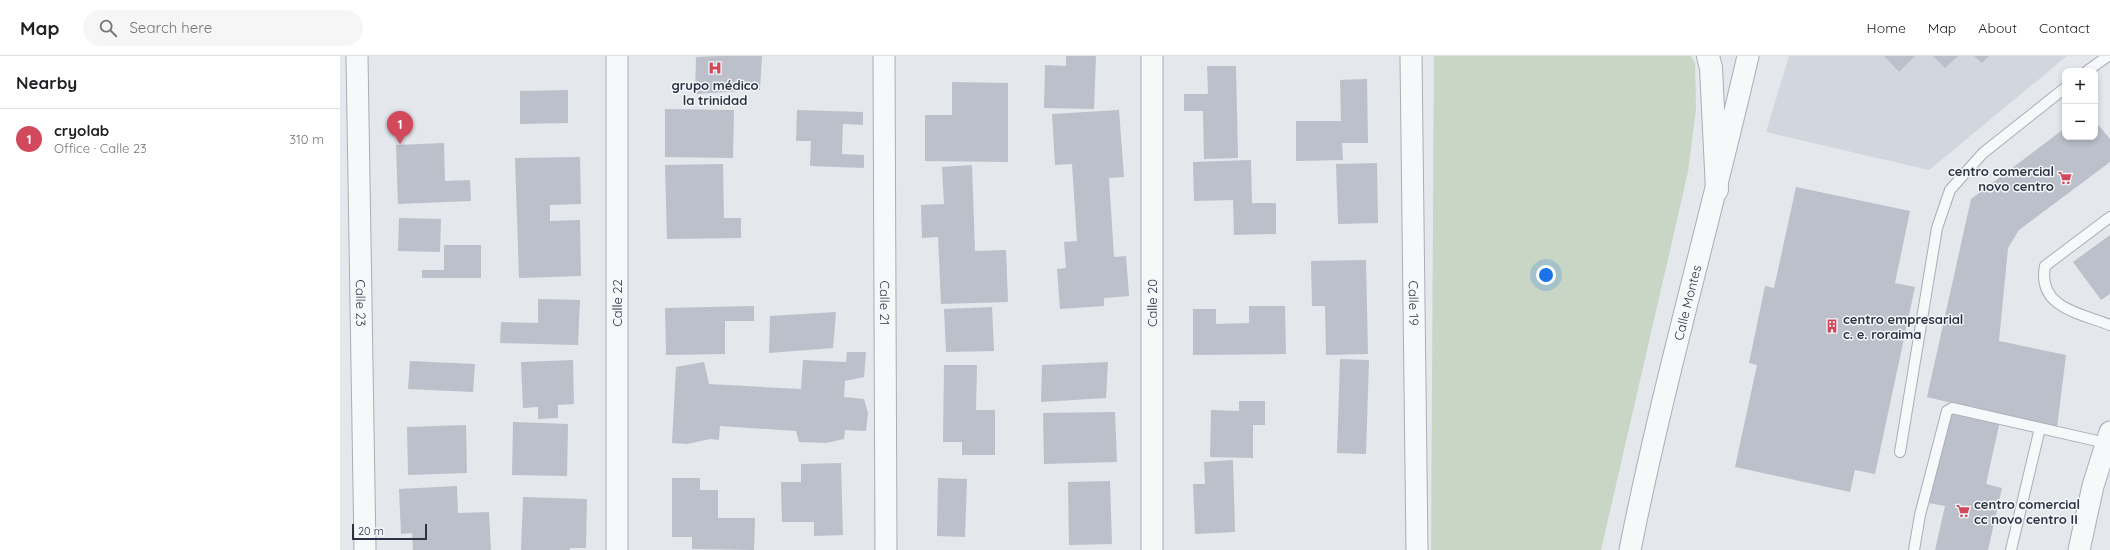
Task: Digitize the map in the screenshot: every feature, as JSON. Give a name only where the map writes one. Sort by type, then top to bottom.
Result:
[{"type":"street","name":"Calle 23","points":[[357,56],[365,550]]},
{"type":"street","name":"Calle 22","points":[[617,56],[617,550]]},
{"type":"street","name":"Calle 21","points":[[884,56],[886,550]]},
{"type":"street","name":"Calle 20","points":[[1152,56],[1152,550]]},
{"type":"street","name":"Calle 19","points":[[1411,56],[1417,550]]},
{"type":"street","points":[[1708,56],[1711,68],[1717,190]]},
{"type":"street","name":"Calle Montes","points":[[1630,550],[1654,437],[1717,190],[1748,56]]},
{"type":"street","points":[[2078,550],[2108,438]]},
{"type":"lane","points":[[2091,68],[2108,56]]},
{"type":"lane","points":[[1900,452],[1937,228],[1950,190],[1983,152],[2062,90]]},
{"type":"lane","points":[[2110,217],[2045,266],[2043,279],[2048,294],[2058,305],[2110,325]]},
{"type":"lane","points":[[1914,550],[1920,515],[1947,411],[1952,408],[2040,428],[2108,438]]},
{"type":"lane","points":[[2011,550],[2040,428]]},
{"type":"shaded area","points":[[1789,56],[2067,56],[1929,170],[1766,132]]},
{"type":"green space","points":[[1434,56],[1691,56],[1695,63],[1696,109],[1688,172],[1601,550],[1431,550]]},
{"type":"building","points":[[762,56],[760,90],[695,94],[696,57]]},
{"type":"building","points":[[1066,56],[1096,56],[1094,109],[1044,108],[1045,65],[1066,66]]},
{"type":"building","points":[[1884,56],[1915,56],[1899,72]]},
{"type":"building","points":[[1933,56],[1958,56],[1945,68]]},
{"type":"building","points":[[1974,56],[1989,56],[1982,63]]},
{"type":"building","points":[[1207,66],[1236,66],[1238,158],[1204,159],[1203,111],[1184,111],[1184,94],[1208,94]]},
{"type":"building","points":[[1367,79],[1368,143],[1342,143],[1343,160],[1296,161],[1296,121],[1341,121],[1340,80]]},
{"type":"building","points":[[952,82],[1008,83],[1008,162],[925,161],[925,115],[952,115]]},
{"type":"building","points":[[568,90],[568,123],[520,124],[520,91]]},
{"type":"building","points":[[665,109],[734,110],[733,158],[665,157]]},
{"type":"building","points":[[797,110],[863,112],[863,125],[843,124],[842,154],[864,155],[864,168],[810,166],[811,141],[796,141]]},
{"type":"building","points":[[1119,110],[1124,177],[1109,178],[1114,257],[1126,256],[1129,296],[1104,298],[1104,306],[1060,309],[1057,269],[1066,268],[1064,242],[1077,241],[1072,164],[1055,165],[1052,114]]},
{"type":"building","points":[[2098,125],[2110,139],[2110,162],[2019,230],[2008,248],[1999,341],[2066,355],[2057,428],[1927,397],[1971,199],[2062,130],[2062,140],[2098,140]]},
{"type":"building","points":[[444,143],[445,181],[470,180],[471,201],[398,204],[396,145]]},
{"type":"building","points":[[580,157],[581,204],[550,205],[550,221],[580,220],[581,276],[519,278],[515,158]]},
{"type":"building","points":[[1251,160],[1252,203],[1276,203],[1276,234],[1234,235],[1233,200],[1194,201],[1193,162]]},
{"type":"building","points":[[1377,163],[1378,223],[1338,224],[1336,164]]},
{"type":"building","points":[[723,164],[724,218],[741,218],[741,238],[667,239],[665,165]]},
{"type":"building","points":[[972,165],[975,251],[1006,250],[1008,302],[941,304],[938,237],[922,238],[921,205],[944,204],[942,167]]},
{"type":"building","name":"centro empresarial c. e. roraima","points":[[1796,187],[1910,211],[1895,283],[1915,287],[1875,474],[1855,470],[1850,492],[1735,467],[1757,365],[1749,363],[1765,286],[1774,288]]},
{"type":"building","points":[[399,218],[441,219],[440,252],[398,251]]},
{"type":"building","points":[[2110,235],[2110,294],[2101,300],[2073,262]]},
{"type":"building","points":[[444,245],[481,245],[481,278],[422,278],[422,270],[444,270]]},
{"type":"building","points":[[1366,260],[1368,354],[1326,355],[1325,306],[1312,306],[1311,261]]},
{"type":"building","points":[[538,299],[580,300],[578,345],[500,343],[501,322],[538,323]]},
{"type":"building","points":[[754,306],[754,321],[725,321],[725,354],[666,355],[665,308]]},
{"type":"building","points":[[1249,306],[1285,306],[1286,354],[1193,355],[1193,309],[1216,309],[1216,324],[1249,323]]},
{"type":"building","points":[[992,307],[994,351],[946,352],[944,309]]},
{"type":"building","points":[[836,312],[833,348],[769,353],[770,316]]},
{"type":"building","points":[[847,352],[866,352],[864,377],[845,381],[844,397],[864,399],[868,413],[866,431],[845,430],[844,439],[826,443],[799,442],[796,431],[720,426],[719,440],[710,439],[687,444],[672,443],[676,367],[704,362],[709,384],[801,389],[803,360],[846,362]]},
{"type":"building","points":[[1340,359],[1369,360],[1366,454],[1337,453]]},
{"type":"building","points":[[573,360],[574,404],[558,405],[558,418],[538,419],[538,407],[523,408],[521,362]]},
{"type":"building","points":[[410,361],[475,364],[473,392],[408,389]]},
{"type":"building","points":[[1108,362],[1106,398],[1041,402],[1042,365]]},
{"type":"building","points":[[944,365],[977,365],[976,410],[995,410],[995,455],[962,455],[962,442],[943,442]]},
{"type":"building","points":[[1239,401],[1265,401],[1265,425],[1253,425],[1253,458],[1210,457],[1211,410],[1239,411]]},
{"type":"building","points":[[1951,409],[2000,421],[1986,484],[2002,488],[1988,550],[1935,550],[1945,506],[1929,503]]},
{"type":"building","points":[[1115,412],[1117,462],[1044,464],[1043,413]]},
{"type":"building","points":[[513,422],[568,424],[567,476],[512,475]]},
{"type":"building","points":[[466,425],[467,473],[408,475],[407,427]]},
{"type":"building","points":[[1233,460],[1235,532],[1195,534],[1193,484],[1205,484],[1204,462]]},
{"type":"building","points":[[841,463],[843,535],[814,536],[814,522],[782,522],[781,482],[801,482],[801,464]]},
{"type":"building","points":[[672,478],[700,478],[700,490],[718,490],[718,518],[755,518],[754,550],[692,549],[692,537],[672,537]]},
{"type":"building","points":[[938,478],[967,479],[965,537],[937,536]]},
{"type":"building","points":[[1110,481],[1112,544],[1069,545],[1068,482]]},
{"type":"building","points":[[457,486],[458,513],[489,512],[491,550],[413,550],[412,533],[401,534],[399,489]]},
{"type":"building","points":[[523,497],[587,499],[586,548],[570,548],[570,550],[521,550]]},
{"type":"place","name":"grupo médico la trinidad","points":[[715,68]]},
{"type":"place","name":"cryolab","points":[[400,144]]},
{"type":"place","name":"centro comercial novo centro","points":[[2065,178]]},
{"type":"place","name":"centro empresarial c. e. roraima","points":[[1832,326]]},
{"type":"place","name":"centro comercial cc novo centro II","points":[[1963,511]]}]
